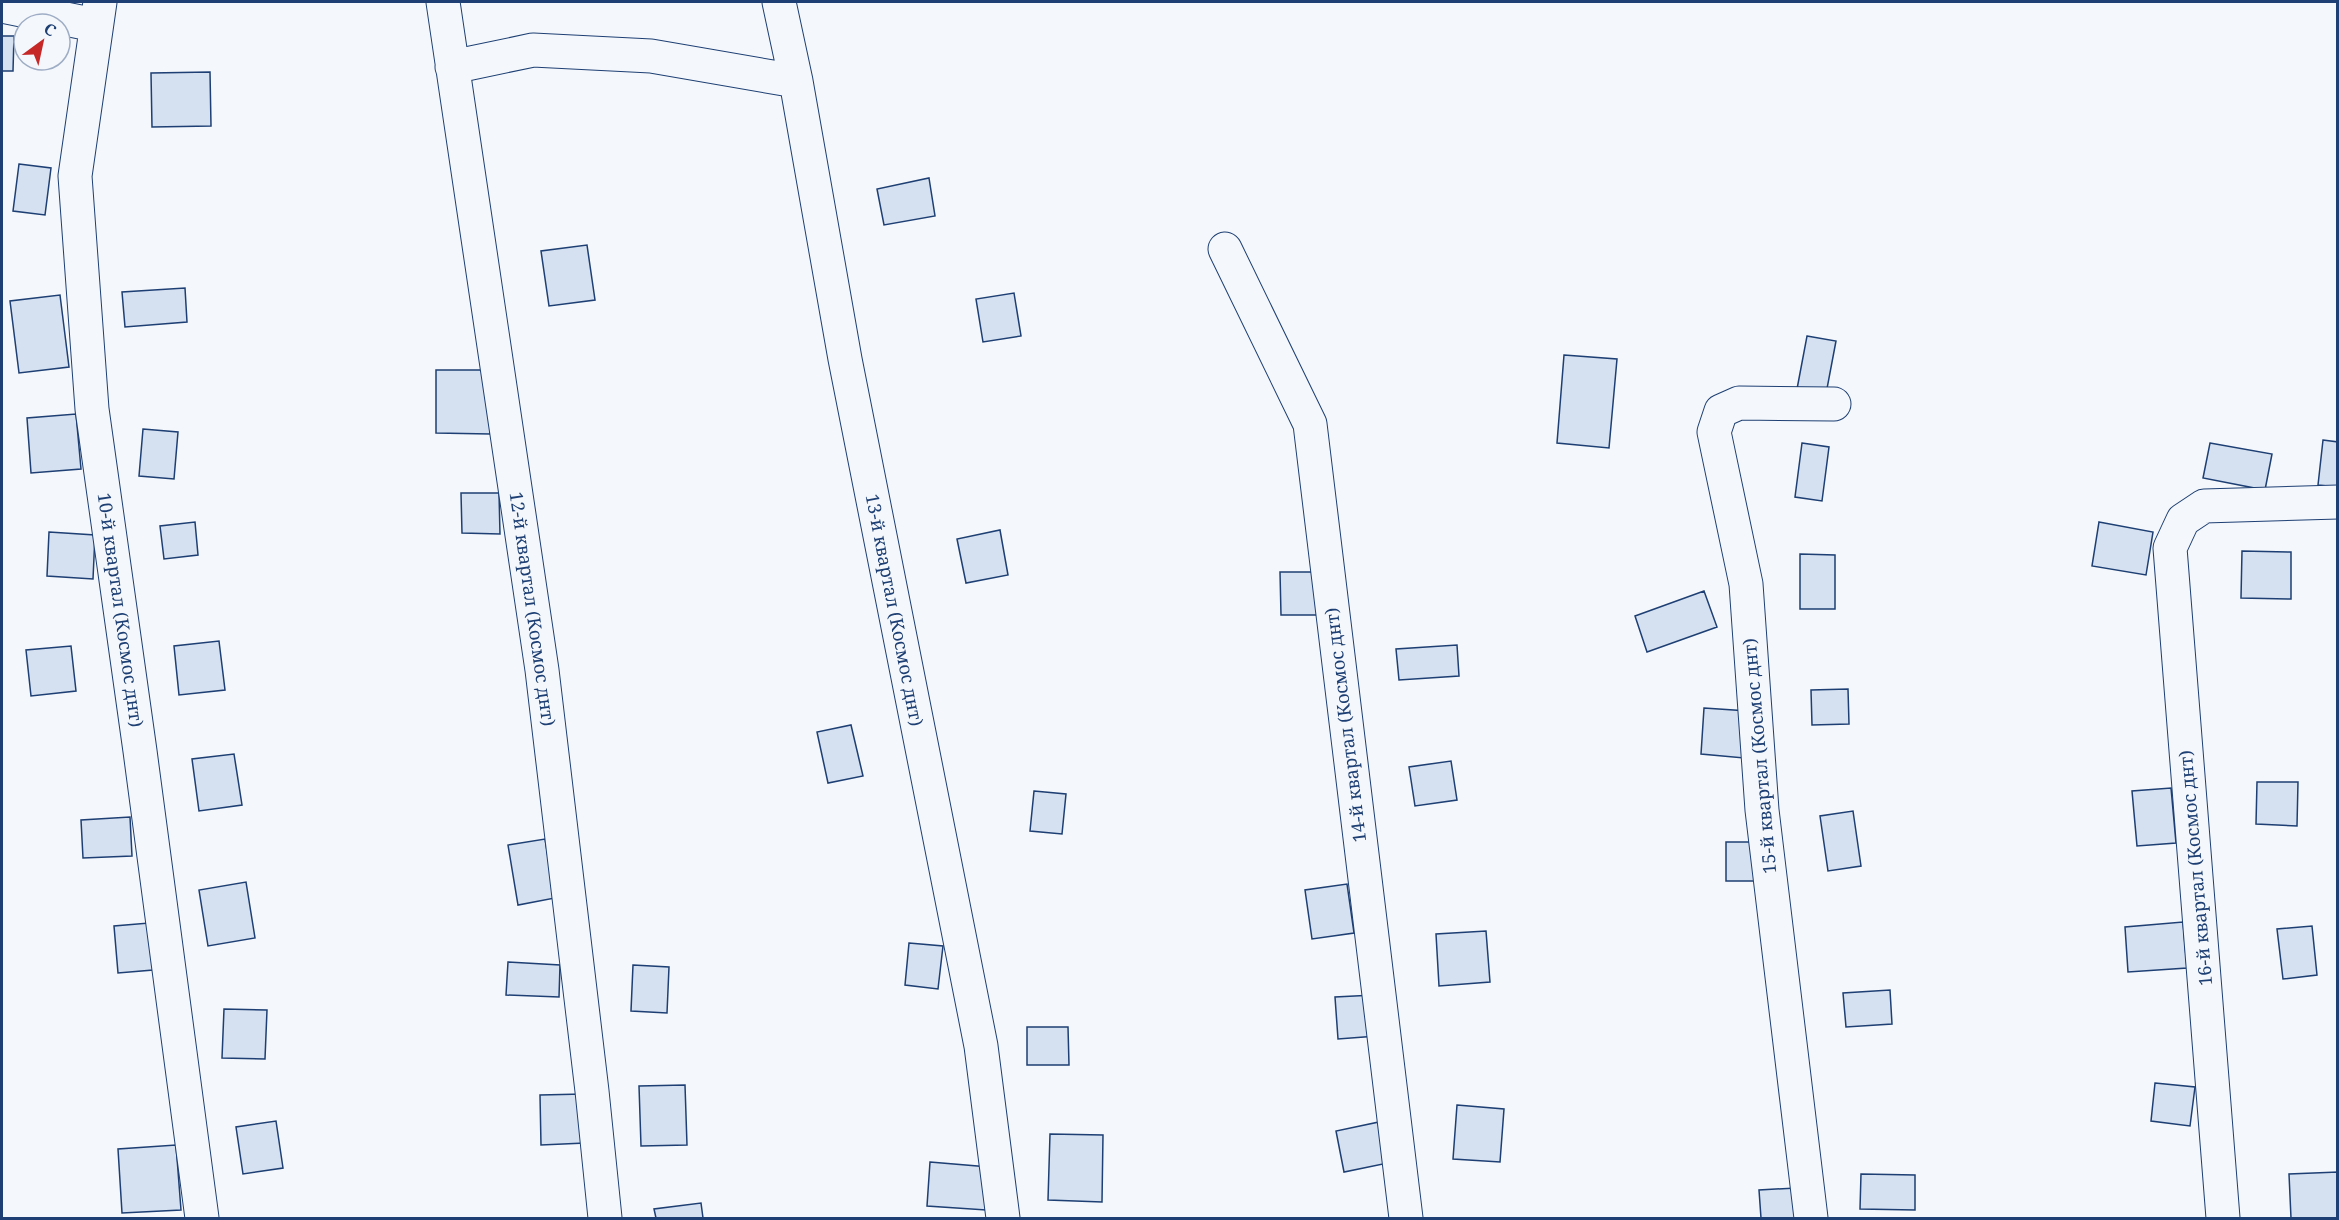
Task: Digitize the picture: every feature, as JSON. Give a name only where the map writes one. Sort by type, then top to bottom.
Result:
[{"type":"street","name":"12-й квартал (Космос днт)","points":[[444,2],[542,670],[605,1218]]},
{"type":"street","name":"13-й квартал (Космос днт)","points":[[779,2],[796,81],[844,360],[981,1046],[1003,1218]]},
{"type":"street","points":[[2,6],[98,13]]},
{"type":"street","name":"10-й квартал (Космос днт)","points":[[98,13],[75,176],[92,409],[202,1218]]},
{"type":"street","points":[[453,67],[533,50],[651,56],[796,81]]},
{"type":"street","name":"14-й квартал (Космос днт)","points":[[1225,249],[1310,424],[1406,1218]]},
{"type":"street","name":"15-й квартал (Космос днт)","points":[[1810,1218],[1762,810],[1746,584],[1714,432],[1721,411],[1739,403],[1834,405]]},
{"type":"street","name":"16-й квартал (Космос днт)","points":[[2223,1218],[2170,548],[2183,520],[2204,506],[2337,502]]},
{"type":"building","points":[[2,36],[12,36],[12,71],[2,71]]},
{"type":"building","points":[[210,72],[211,126],[152,127],[151,73]]},
{"type":"building","points":[[19,164],[51,168],[45,215],[13,211]]},
{"type":"building","points":[[929,178],[935,216],[884,225],[877,189]]},
{"type":"building","points":[[587,245],[595,300],[549,306],[541,251]]},
{"type":"building","points":[[185,288],[187,322],[125,327],[122,292]]},
{"type":"building","points":[[1014,293],[1021,336],[983,342],[976,299]]},
{"type":"building","points":[[60,295],[69,367],[19,373],[10,301]]},
{"type":"building","points":[[1807,336],[1836,341],[1826,394],[1797,389]]},
{"type":"building","points":[[1564,355],[1617,359],[1609,448],[1557,443]]},
{"type":"building","points":[[436,370],[490,370],[490,434],[436,433]]},
{"type":"building","points":[[76,414],[81,469],[31,473],[27,418]]},
{"type":"building","points":[[143,429],[178,432],[174,479],[139,476]]},
{"type":"building","points":[[2323,440],[2338,442],[2338,487],[2318,485]]},
{"type":"building","points":[[1802,443],[1829,447],[1822,501],[1795,497]]},
{"type":"building","points":[[2210,443],[2272,454],[2265,490],[2203,478]]},
{"type":"building","points":[[461,493],[499,493],[500,534],[462,533]]},
{"type":"building","points":[[195,522],[198,555],[164,559],[160,526]]},
{"type":"building","points":[[2099,522],[2153,532],[2146,575],[2092,566]]},
{"type":"building","points":[[1000,530],[1008,575],[966,583],[957,539]]},
{"type":"building","points":[[49,532],[95,535],[93,579],[47,576]]},
{"type":"building","points":[[2242,551],[2291,552],[2291,599],[2241,598]]},
{"type":"building","points":[[1800,554],[1835,555],[1835,609],[1800,609]]},
{"type":"building","points":[[1280,572],[1323,572],[1323,615],[1281,615]]},
{"type":"building","points":[[1704,591],[1717,627],[1647,652],[1635,616]]},
{"type":"building","points":[[219,641],[225,690],[179,695],[174,646]]},
{"type":"building","points":[[1457,645],[1459,676],[1399,680],[1396,649]]},
{"type":"building","points":[[71,646],[76,691],[31,696],[26,650]]},
{"type":"building","points":[[1848,689],[1849,724],[1812,725],[1811,690]]},
{"type":"building","points":[[1704,708],[1748,711],[1744,758],[1701,754]]},
{"type":"building","points":[[851,725],[863,776],[828,783],[817,732]]},
{"type":"building","points":[[234,754],[242,805],[199,811],[192,759]]},
{"type":"building","points":[[1451,761],[1457,800],[1415,806],[1409,767]]},
{"type":"building","points":[[2257,782],[2298,782],[2297,826],[2256,824]]},
{"type":"building","points":[[2171,788],[2176,843],[2137,846],[2132,791]]},
{"type":"building","points":[[1034,791],[1066,794],[1062,834],[1030,831]]},
{"type":"building","points":[[1853,811],[1861,866],[1828,871],[1820,816]]},
{"type":"building","points":[[130,817],[132,856],[83,858],[81,820]]},
{"type":"building","points":[[545,839],[555,898],[518,905],[508,845]]},
{"type":"building","points":[[1726,842],[1761,842],[1761,881],[1726,881]]},
{"type":"building","points":[[246,882],[255,938],[208,946],[199,890]]},
{"type":"building","points":[[1347,884],[1354,933],[1312,939],[1305,890]]},
{"type":"building","points":[[2183,922],[2187,968],[2128,972],[2125,927]]},
{"type":"building","points":[[149,923],[153,970],[118,973],[114,926]]},
{"type":"building","points":[[2312,926],[2317,975],[2283,979],[2277,929]]},
{"type":"building","points":[[1486,931],[1490,982],[1439,986],[1436,934]]},
{"type":"building","points":[[909,943],[943,946],[938,989],[905,985]]},
{"type":"building","points":[[508,962],[560,965],[559,997],[506,995]]},
{"type":"building","points":[[633,965],[669,967],[667,1013],[631,1011]]},
{"type":"building","points":[[1890,990],[1892,1024],[1846,1027],[1843,993]]},
{"type":"building","points":[[1374,995],[1377,1036],[1338,1039],[1335,997]]},
{"type":"building","points":[[224,1009],[267,1010],[265,1059],[222,1058]]},
{"type":"building","points":[[1027,1027],[1068,1027],[1069,1065],[1027,1065]]},
{"type":"building","points":[[2155,1083],[2195,1087],[2190,1126],[2151,1121]]},
{"type":"building","points":[[685,1085],[687,1145],[641,1146],[639,1086]]},
{"type":"building","points":[[583,1094],[585,1143],[541,1145],[540,1095]]},
{"type":"building","points":[[1457,1105],[1504,1109],[1500,1162],[1453,1159]]},
{"type":"building","points":[[276,1121],[283,1168],[243,1174],[236,1127]]},
{"type":"building","points":[[1379,1122],[1388,1163],[1344,1172],[1336,1131]]},
{"type":"building","points":[[1050,1134],[1103,1135],[1102,1202],[1048,1200]]},
{"type":"building","points":[[176,1145],[181,1210],[122,1213],[118,1149]]},
{"type":"building","points":[[930,1162],[989,1167],[986,1210],[927,1206]]},
{"type":"building","points":[[2338,1172],[2338,1218],[2291,1218],[2289,1174]]},
{"type":"building","points":[[1861,1174],[1915,1175],[1915,1210],[1860,1209]]},
{"type":"building","points":[[1796,1188],[1797,1218],[1761,1218],[1759,1190]]},
{"type":"building","points":[[701,1203],[703,1218],[656,1218],[654,1209]]}]
